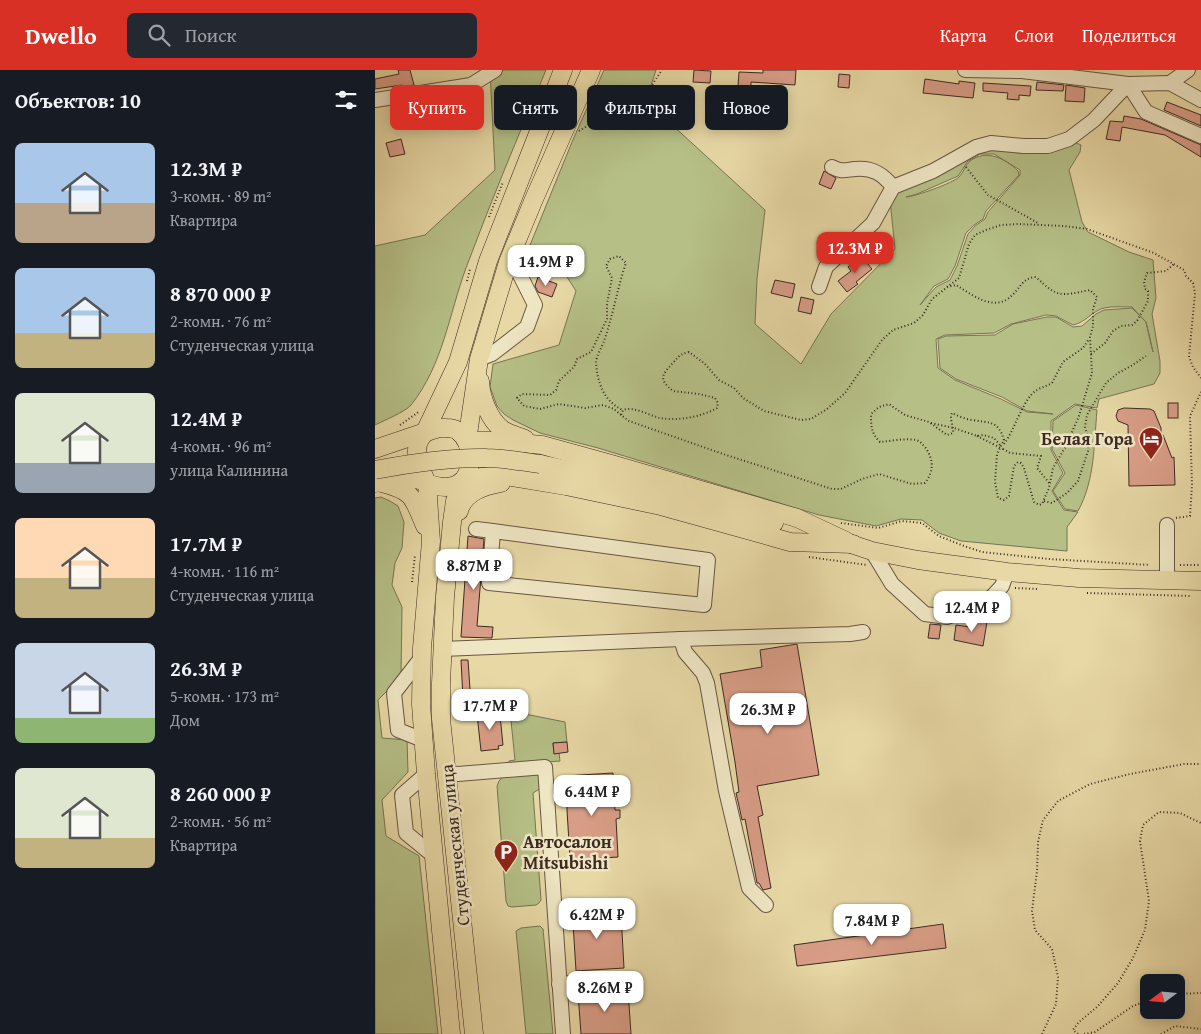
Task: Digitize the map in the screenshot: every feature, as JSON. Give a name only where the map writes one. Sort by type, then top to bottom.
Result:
[{"type":"main road","points":[[467,441],[479,359],[508,262],[533,199],[591,70]]},
{"type":"main road","points":[[427,483],[416,456],[419,441],[458,362],[488,261],[561,75]]},
{"type":"main road","points":[[479,359],[481,388],[485,406],[503,430],[542,445],[797,518],[872,551],[918,560],[1007,572],[1079,578],[1167,573],[1201,581]]},
{"type":"main road","points":[[375,449],[439,428],[457,430],[467,441],[470,450],[470,467],[465,479]]},
{"type":"main road","points":[[467,441],[497,441],[542,445]]},
{"type":"main road","points":[[376,478],[395,466],[462,458],[488,458],[540,464],[601,477],[853,544]]},
{"type":"main road","points":[[376,478],[411,477],[419,478],[439,487],[450,487],[457,485],[465,479],[499,475],[566,486],[661,506],[790,542],[853,544]]},
{"type":"main road","points":[[376,478],[400,487],[413,496],[423,545]]},
{"type":"main road","name":"Студенческая улица","points":[[465,479],[455,501],[445,597],[441,719],[474,1034]]},
{"type":"main road","points":[[451,543],[461,504],[471,494],[487,486],[505,482],[566,486]]},
{"type":"main road","name":"Студенческая улица","points":[[427,483],[423,545],[421,704],[451,1034]]},
{"type":"main road","points":[[422,652],[442,649]]},
{"type":"street","points":[[375,100],[471,85],[495,70]]},
{"type":"street","points":[[965,70],[1022,72],[1128,84],[1170,83],[1201,100]]},
{"type":"street","points":[[1170,83],[1188,70]]},
{"type":"street","points":[[1128,84],[1146,112],[1201,136]]},
{"type":"street","points":[[819,287],[826,267],[873,224],[893,187],[933,171],[976,147],[991,144],[1048,146],[1069,139],[1094,120],[1128,84]]},
{"type":"street","points":[[832,167],[839,171],[856,168],[872,169],[886,178],[893,187]]},
{"type":"street","points":[[479,359],[492,354],[527,327],[535,305],[517,269],[508,262]]},
{"type":"street","points":[[1167,573],[1171,522]]},
{"type":"street","points":[[476,529],[493,531],[708,560],[704,605],[489,583],[493,531]]},
{"type":"street","points":[[872,551],[892,584],[925,614],[947,617],[989,600],[1002,586],[1007,572]]},
{"type":"street","points":[[442,649],[863,632]]},
{"type":"street","points":[[681,639],[685,652],[703,672],[707,683],[726,791],[749,888],[766,904]]},
{"type":"street","points":[[422,652],[394,694],[397,730],[423,740]]},
{"type":"street","points":[[447,773],[458,774],[506,766],[545,767],[558,884],[559,984],[563,1034]]},
{"type":"street","points":[[426,774],[402,795],[406,833],[434,856]]},
{"type":"street","points":[[559,984],[626,979]]},
{"type":"path","points":[[572,136],[629,100],[648,91],[662,70]]},
{"type":"path","points":[[976,147],[966,167],[988,195],[1040,225]]},
{"type":"path","points":[[1050,484],[1037,468],[1041,456],[1010,453],[977,436],[905,415],[889,404],[879,407],[871,414],[871,428],[875,437],[880,442],[914,440],[920,442],[931,457],[933,468],[925,483],[912,484],[879,474],[862,479],[841,489],[833,489],[723,454],[629,421],[614,410],[603,405],[585,408],[559,404],[540,409],[524,406],[517,398],[522,394],[550,395],[556,390],[559,381],[574,366],[577,359],[591,352],[607,319],[607,304],[612,278],[606,266],[610,259],[619,256],[625,263],[608,331],[596,360],[603,393],[613,406],[623,410],[628,408],[659,418],[680,419],[706,414],[717,408],[719,403],[715,398],[673,391],[664,382],[665,369],[677,357],[689,352],[705,364],[719,380],[734,388],[743,398],[764,411],[801,420],[811,419],[827,410],[845,393],[881,340],[893,330],[914,323],[923,315],[931,299],[959,278],[969,244],[975,235],[1001,225],[1040,225],[1087,229],[1155,253],[1185,270],[1186,276],[1193,283],[1195,293],[1189,357],[1201,378]]},
{"type":"path","points":[[1091,354],[1105,343],[1113,331],[1121,326],[1132,325],[1137,321],[1148,301],[1148,291],[1145,289],[1143,282],[1147,273],[1167,271],[1174,264]]},
{"type":"path","points":[[947,287],[956,286],[982,300],[994,303],[1009,298],[1025,281],[1033,276],[1053,293],[1069,295],[1090,290],[1097,297],[1093,309],[1093,326],[1083,348],[1063,362],[1052,383],[1037,389],[1032,394],[997,454],[995,482],[998,498],[1003,500],[1009,496],[1014,466],[1018,462],[1021,463],[1023,468],[1033,502],[1039,505],[1044,501],[1053,468],[1066,446],[1079,416],[1092,373],[1090,336]]},
{"type":"path","points":[[1044,501],[1052,503],[1067,493],[1078,481],[1088,451],[1089,440],[1085,427],[1087,415],[1106,383],[1118,373],[1146,356]]},
{"type":"path","points":[[1171,522],[1190,516],[1192,485],[1189,416],[1201,392]]},
{"type":"path","points":[[621,415],[623,410]]},
{"type":"path","points":[[929,422],[947,435],[953,433],[954,428],[950,417],[952,413],[971,420],[990,422],[1001,429],[1004,440],[1002,448]]},
{"type":"path","points":[[977,436],[983,435],[993,438],[1002,448]]},
{"type":"path","points":[[835,522],[877,528],[902,521],[922,523],[939,536],[982,552],[1096,563],[1167,573],[1201,565]]},
{"type":"path","points":[[412,582],[423,545]]},
{"type":"path","points":[[1042,1034],[1056,1004],[1058,977],[1052,949],[1035,930],[1032,911],[1037,871],[1038,842],[1043,820],[1058,801],[1090,784],[1184,764],[1201,764]]},
{"type":"path","points":[[1078,1034],[1073,1030],[1079,1022],[1097,1007],[1118,982],[1133,958],[1145,930],[1149,901],[1140,841],[1143,825],[1159,812],[1180,813],[1201,823]]},
{"type":"path","points":[[1185,994],[1201,993]]},
{"type":"path","points":[[1084,1034],[1095,1032],[1133,1006],[1140,1003]]},
{"type":"path","points":[[1161,1034],[1175,1026],[1201,1029]]},
{"type":"green space","points":[[490,70],[546,70],[540,85],[494,85],[494,130],[521,130],[475,243],[431,373],[422,390],[408,408],[375,425],[375,246],[425,235],[495,170]]},
{"type":"green space","points":[[604,70],[656,70],[651,85],[597,85]]},
{"type":"green space","points":[[587,108],[587,130],[678,130],[765,210],[757,279],[755,324],[801,364],[831,314],[895,249],[890,200],[895,188],[976,148],[1072,141],[1081,145],[1080,152],[1069,170],[1082,222],[1088,232],[1129,252],[1153,260],[1156,298],[1152,314],[1160,361],[1160,373],[1154,384],[1099,399],[1097,408],[1075,404],[1051,421],[1051,450],[1063,473],[1052,491],[1064,510],[1078,512],[1067,527],[1067,551],[961,541],[939,533],[922,520],[901,519],[876,526],[819,515],[598,448],[540,433],[513,420],[497,406],[490,387],[493,364],[559,345],[576,291],[549,249],[538,265],[532,264],[526,255]],"holes":[[[980,154],[994,154],[1007,162],[989,155],[976,157],[967,164],[961,175],[955,180],[917,195],[906,197],[958,176],[968,161]],[[1007,162],[1020,170],[1020,175],[988,212],[985,219],[968,234],[950,280],[936,287],[920,305],[934,286],[948,279],[955,266],[966,233],[983,219],[986,211],[1019,175],[1018,171]],[[1114,307],[1132,307],[1146,322],[1132,308],[1104,310],[1082,326],[1073,327],[1056,317],[1047,317],[1013,324],[995,335],[946,336],[938,339],[940,368],[956,379],[1002,397],[1027,411],[1053,414],[1027,412],[955,380],[938,368],[936,339],[945,335],[994,333],[1011,324],[1046,315],[1056,316],[1073,325],[1104,308]]]},
{"type":"green space","points":[[1076,405],[1097,410],[1091,474],[1084,499],[1078,511],[1065,509],[1053,491],[1065,473],[1052,449],[1053,421]]},
{"type":"green space","points":[[381,497],[398,506],[404,522],[402,548],[395,563],[392,585],[402,607],[401,677],[378,700],[382,738],[407,740],[408,772],[382,800],[386,836],[419,856],[438,1034],[375,1034],[375,498]]},
{"type":"green space","points":[[510,711],[565,722],[567,742],[553,743],[554,753],[559,753],[560,761],[509,765],[509,761],[515,760]]},
{"type":"green space","points":[[535,773],[541,778],[541,788],[533,793],[541,900],[536,905],[512,907],[508,906],[506,901],[497,786],[504,775]]},
{"type":"green space","points":[[540,926],[543,929],[553,1034],[526,1034],[516,931],[521,928]]},
{"type":"building","points":[[398,70],[410,70],[414,85],[390,85],[390,87],[375,89],[375,79],[399,74]]},
{"type":"building","points":[[694,70],[711,71],[710,83],[693,82]]},
{"type":"building","points":[[763,70],[796,70],[795,85],[751,82],[751,85],[738,85],[739,72],[763,73]]},
{"type":"building","points":[[839,74],[850,75],[849,88],[838,87]]},
{"type":"building","points":[[925,79],[959,84],[959,81],[975,83],[973,98],[923,93]]},
{"type":"building","points":[[1037,82],[1064,85],[1063,91],[1036,90]]},
{"type":"building","points":[[983,83],[1031,86],[1030,96],[1019,95],[1019,100],[1007,99],[1008,93],[983,91]]},
{"type":"building","points":[[1066,85],[1085,88],[1084,102],[1065,101]]},
{"type":"building","points":[[1167,102],[1201,115],[1201,126],[1164,110]]},
{"type":"building","points":[[1124,116],[1141,119],[1201,145],[1201,157],[1165,135],[1122,127],[1120,141],[1106,139],[1110,121],[1123,122]]},
{"type":"building","points":[[401,139],[405,154],[390,157],[386,143]]},
{"type":"building","points":[[824,171],[836,178],[831,189],[819,184]]},
{"type":"building","points":[[861,256],[872,269],[856,282],[858,284],[847,292],[838,281],[851,271],[848,267]]},
{"type":"building","points":[[538,277],[557,284],[552,297],[538,292],[535,286]]},
{"type":"building","points":[[775,280],[795,284],[792,298],[771,293]]},
{"type":"building","points":[[801,297],[814,300],[811,314],[798,311]]},
{"type":"building","points":[[1168,403],[1178,403],[1178,418],[1168,418]]},
{"type":"building","name":"Белая Гора","points":[[1124,408],[1150,409],[1154,411],[1161,428],[1161,435],[1163,435],[1172,458],[1174,457],[1175,485],[1129,486],[1128,425],[1118,421],[1116,416],[1118,410]]},
{"type":"building","points":[[468,536],[484,539],[477,626],[493,627],[492,638],[461,637]]},
{"type":"building","points":[[972,619],[987,622],[983,646],[954,640],[956,625],[970,627]]},
{"type":"building","points":[[930,624],[941,625],[939,639],[928,638]]},
{"type":"building","points":[[797,644],[819,775],[757,786],[763,815],[758,817],[771,888],[763,890],[759,883],[757,883],[745,819],[742,820],[736,793],[739,792],[735,762],[720,674],[762,667],[760,650]]},
{"type":"building","points":[[461,660],[468,660],[472,718],[464,718]]},
{"type":"building","points":[[495,712],[495,716],[500,715],[503,745],[498,746],[499,749],[481,751],[477,714]]},
{"type":"building","points":[[567,742],[568,752],[554,754],[553,743]]},
{"type":"building","points":[[613,773],[615,810],[620,810],[620,818],[616,819],[618,857],[570,860],[565,776]]},
{"type":"building","points":[[593,905],[594,915],[621,914],[624,968],[576,971],[572,907]]},
{"type":"building","points":[[943,924],[946,948],[797,966],[794,945]]},
{"type":"building","points":[[628,990],[631,1034],[581,1034],[578,993]]},
{"type":"place","name":"Белая Гора","points":[[1151,460]]},
{"type":"place","name":"Автосалон Mitsubishi","points":[[506,873]]}]
